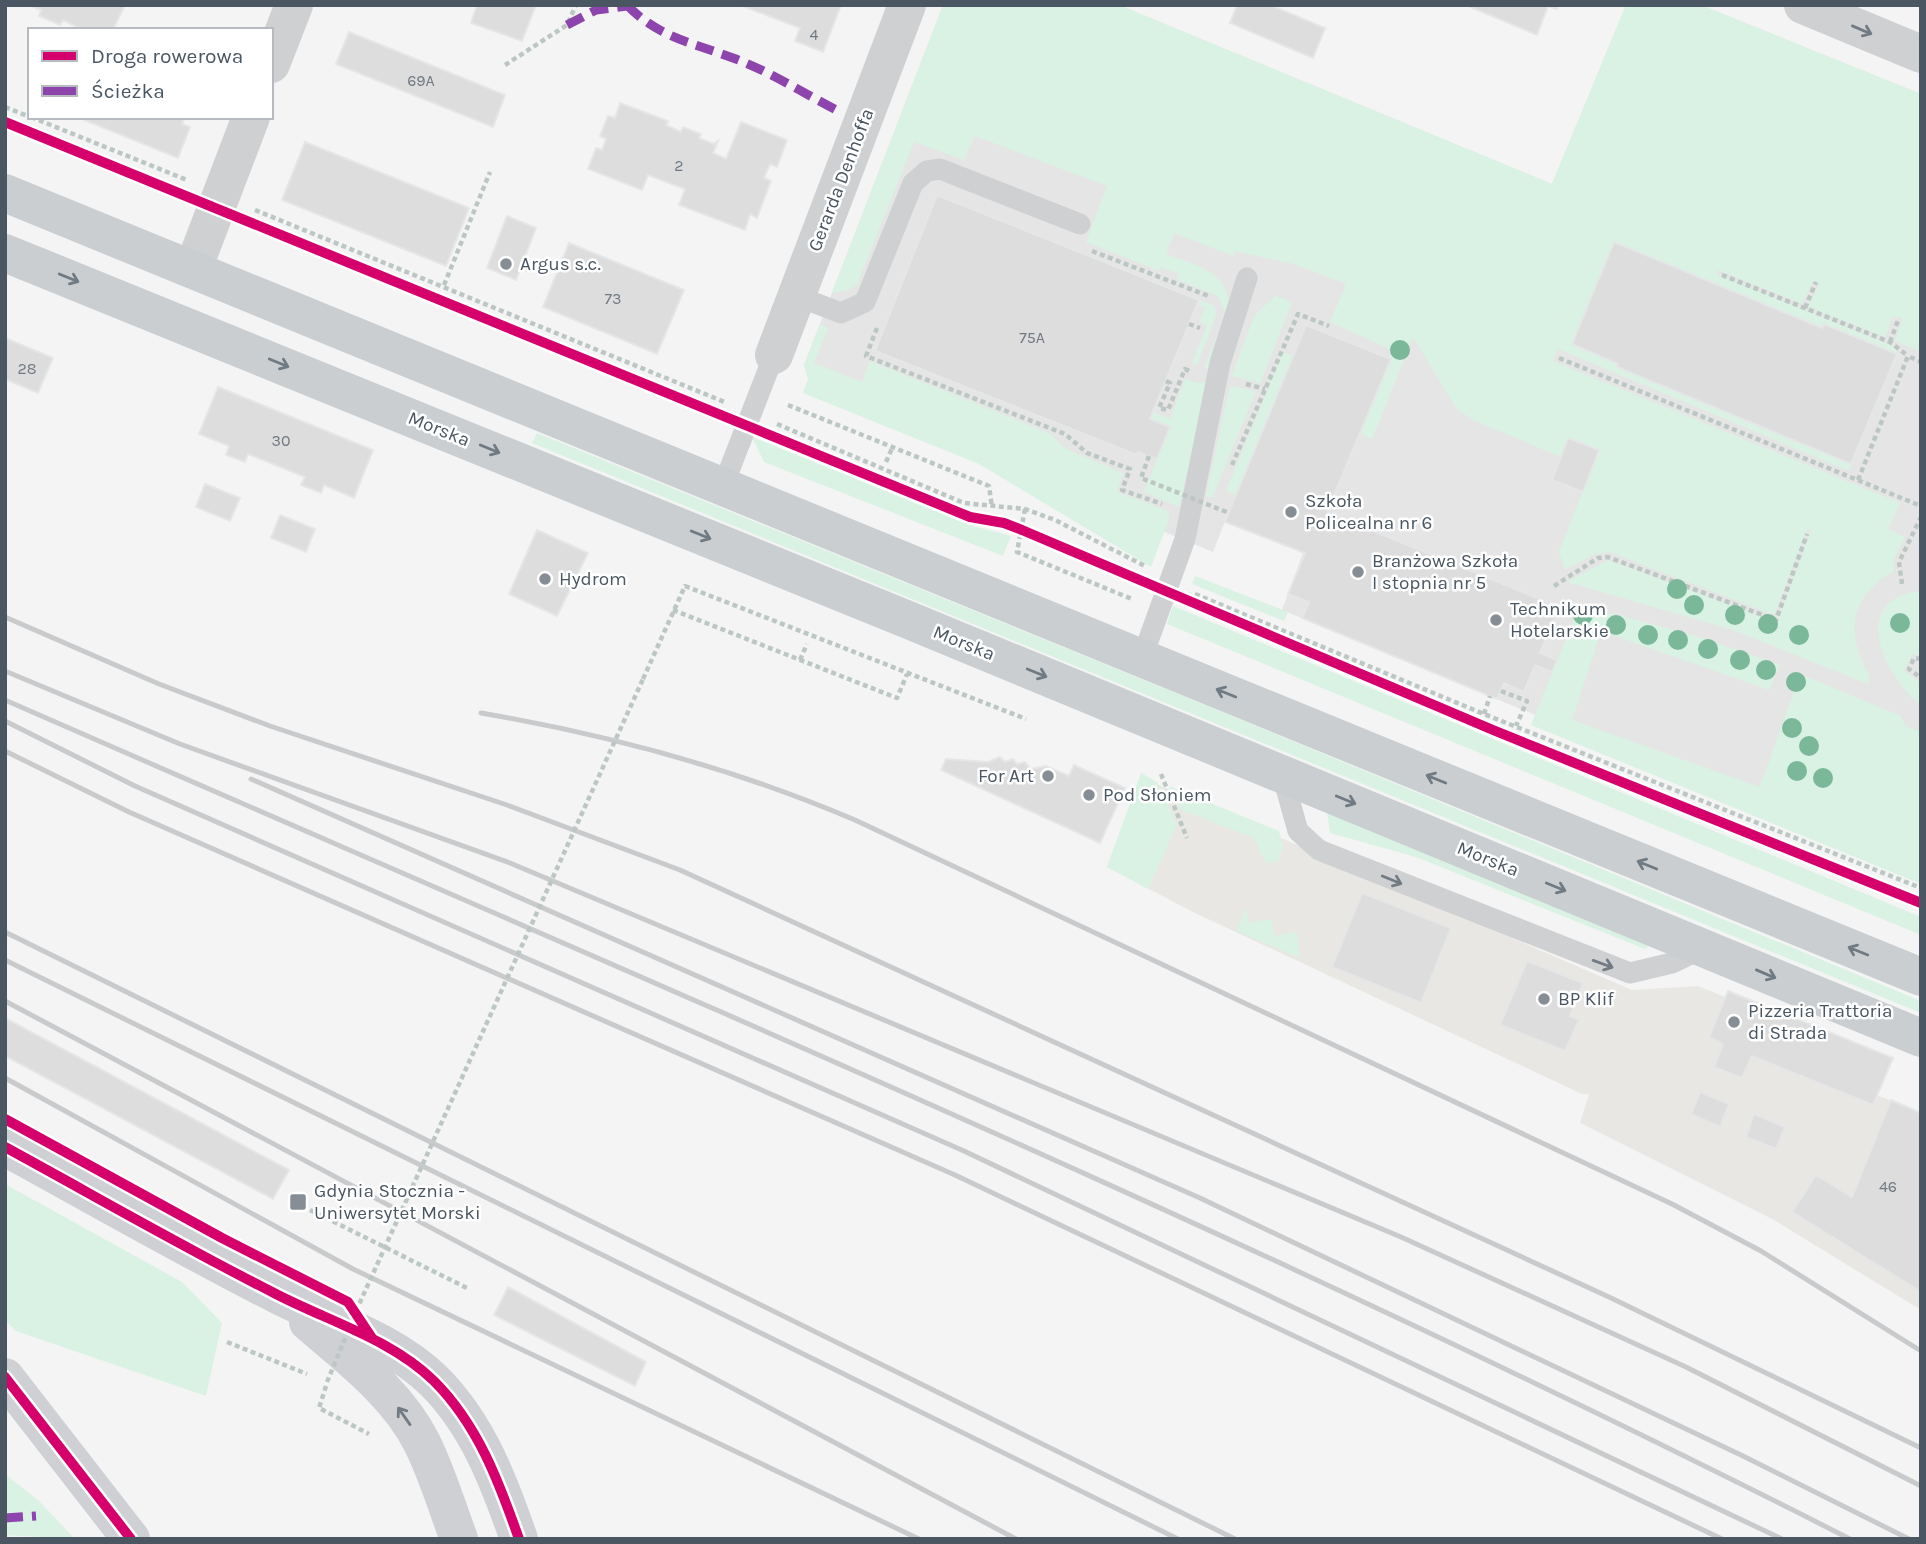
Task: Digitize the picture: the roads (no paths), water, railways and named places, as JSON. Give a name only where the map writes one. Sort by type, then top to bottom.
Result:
[{"type":"main road","points":[[5,193],[1921,977]]},
{"type":"main road","name":"Morska","points":[[5,253],[1921,1038]]},
{"type":"main road","points":[[5,1147],[277,1295],[372,1338],[433,1380],[467,1420],[486,1454],[519,1539]]},
{"type":"main road","points":[[277,1295],[369,1376],[400,1410],[421,1441],[459,1539]]},
{"type":"main road","points":[[5,1377],[131,1539]]},
{"type":"street","points":[[273,59],[294,5]]},
{"type":"street","name":"Gerarda Denhoffa","points":[[774,355],[907,5]]},
{"type":"street","points":[[1803,5],[1921,54]]},
{"type":"street","points":[[194,270],[250,119]]},
{"type":"lane","points":[[797,296],[841,313],[865,302],[913,183],[927,171],[940,169],[1080,225]]},
{"type":"lane","points":[[1142,658],[1185,539],[1220,363],[1247,278]]},
{"type":"lane","points":[[723,486],[774,355]]},
{"type":"lane","points":[[1282,774],[1298,831],[1319,850],[1630,973],[1672,963],[1703,948]]},
{"type":"railway","points":[[5,617],[159,684],[270,726],[507,805],[680,870],[1609,1297],[1921,1448]]},
{"type":"railway","points":[[5,671],[180,744],[510,863],[1401,1237],[1686,1367],[1921,1486]]},
{"type":"railway","points":[[5,700],[702,1004],[1165,1210],[1395,1316],[1850,1539]]},
{"type":"railway","points":[[481,713],[577,732],[671,756],[764,785],[855,820],[1672,1204],[1761,1251],[1921,1351]]},
{"type":"railway","points":[[5,721],[135,786],[964,1151],[1782,1539]]},
{"type":"railway","points":[[5,751],[129,812],[955,1175],[1722,1539]]},
{"type":"railway","points":[[251,779],[1200,1198],[1743,1456],[1909,1539]]},
{"type":"railway","points":[[5,932],[1235,1539]]},
{"type":"railway","points":[[5,960],[1178,1539]]},
{"type":"railway","points":[[5,1001],[1016,1539]]},
{"type":"railway","points":[[5,1078],[353,1269],[919,1539]]},
{"type":"place","name":"Argus s.c.","points":[[506,264]]},
{"type":"place","name":"Szkoła Policealna nr 6","points":[[1291,512]]},
{"type":"place","name":"Branżowa Szkoła I stopnia nr 5","points":[[1358,572]]},
{"type":"place","name":"Hydrom","points":[[545,579]]},
{"type":"place","name":"Technikum Hotelarskie","points":[[1496,620]]},
{"type":"place","name":"For Art","points":[[1048,776]]},
{"type":"place","name":"Pod Słoniem","points":[[1089,795]]},
{"type":"place","name":"BP Klif","points":[[1544,999]]},
{"type":"place","name":"Pizzeria Trattoria di Strada","points":[[1734,1022]]},
{"type":"place","name":"Gdynia Stocznia - Uniwersytet Morski","points":[[298,1202]]}]
